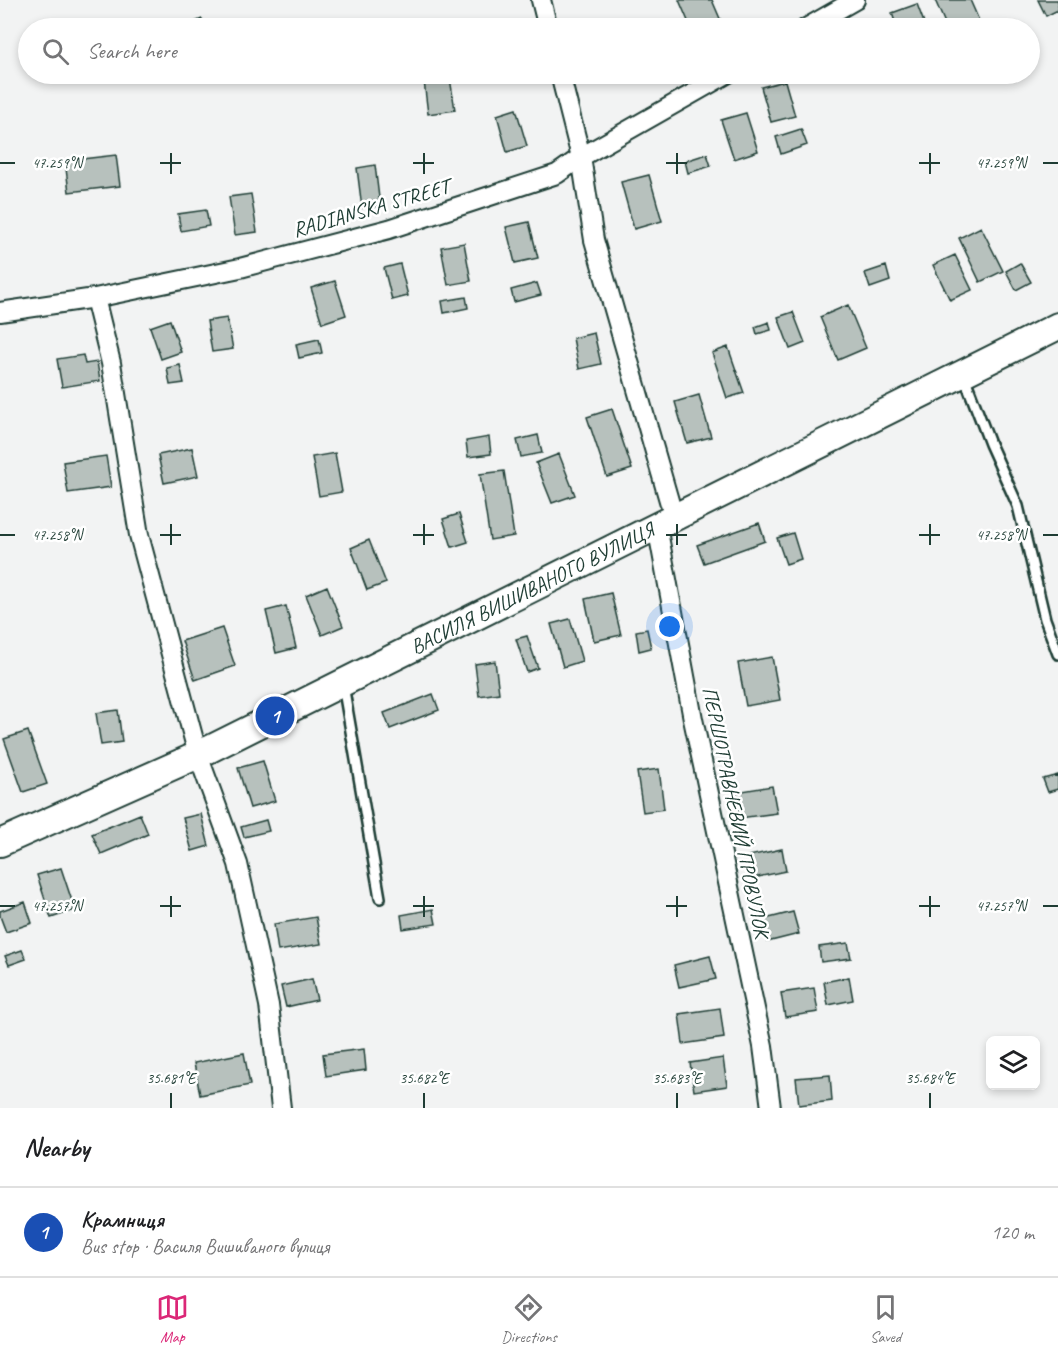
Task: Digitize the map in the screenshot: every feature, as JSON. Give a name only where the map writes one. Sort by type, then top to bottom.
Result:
[{"type":"street","points":[[541,0],[546,18]]},
{"type":"street","points":[[824,18],[855,0]]},
{"type":"street","name":"ПЕРШОТРАВНЕВИЙ ПРОВУЛОК","points":[[563,84],[581,157],[594,240],[665,522],[693,719],[763,1046],[771,1108]]},
{"type":"street","name":"RADIANSKA STREET","points":[[0,312],[95,298],[240,268],[389,229],[557,174],[581,157],[709,84]]},
{"type":"street","points":[[95,298],[111,363],[139,535],[198,755],[238,864],[269,1005],[281,1108]]},
{"type":"street","name":"ВАСИЛЯ ВИШИВАНОГО ВУЛИЦЯ","points":[[0,843],[198,755],[1058,326]]},
{"type":"lane","points":[[963,374],[990,444],[1018,506],[1045,619],[1058,654]]},
{"type":"lane","points":[[343,682],[380,898]]},
{"type":"building","points":[[679,0],[712,0],[720,18],[687,18]]},
{"type":"building","points":[[935,0],[970,0],[978,18],[943,18]]},
{"type":"building","points":[[1038,0],[1058,0],[1058,10],[1046,16]]},
{"type":"building","points":[[917,4],[922,18],[894,18],[892,13]]},
{"type":"building","points":[[424,84],[451,84],[455,110],[428,114]]},
{"type":"building","points":[[786,84],[795,116],[771,122],[761,87]]},
{"type":"building","points":[[516,109],[527,146],[507,152],[497,115]]},
{"type":"building","points":[[746,113],[758,151],[734,159],[721,120]]},
{"type":"building","points":[[801,129],[807,145],[781,154],[776,137]]},
{"type":"building","points":[[707,154],[711,166],[688,173],[685,161]]},
{"type":"building","points":[[116,155],[120,186],[69,192],[65,161]]},
{"type":"building","points":[[375,165],[380,206],[362,208],[357,168]]},
{"type":"building","points":[[649,175],[662,221],[634,229],[621,182]]},
{"type":"building","points":[[251,194],[257,232],[235,235],[229,197]]},
{"type":"building","points":[[206,210],[209,226],[181,231],[178,214]]},
{"type":"building","points":[[529,222],[538,258],[515,263],[506,227]]},
{"type":"building","points":[[981,227],[1003,271],[980,282],[959,238]]},
{"type":"building","points":[[464,243],[471,281],[448,285],[441,247]]},
{"type":"building","points":[[955,255],[972,290],[950,300],[933,265]]},
{"type":"building","points":[[1020,263],[1031,282],[1016,290],[1006,271]]},
{"type":"building","points":[[400,264],[408,296],[392,300],[384,268]]},
{"type":"building","points":[[886,266],[890,281],[870,288],[865,273]]},
{"type":"building","points":[[335,281],[346,315],[322,323],[311,288]]},
{"type":"building","points":[[537,283],[541,295],[514,302],[511,290]]},
{"type":"building","points":[[466,297],[468,308],[444,313],[442,301]]},
{"type":"building","points":[[848,305],[866,348],[838,360],[820,317]]},
{"type":"building","points":[[793,312],[805,343],[790,349],[778,317]]},
{"type":"building","points":[[227,318],[233,349],[212,352],[207,321]]},
{"type":"building","points":[[170,320],[181,352],[161,359],[150,327]]},
{"type":"building","points":[[769,322],[771,330],[757,334],[755,327]]},
{"type":"building","points":[[594,333],[601,364],[579,369],[573,338]]},
{"type":"building","points":[[319,339],[322,353],[299,358],[296,344]]},
{"type":"building","points":[[728,347],[744,393],[727,398],[712,353]]},
{"type":"building","points":[[83,355],[85,364],[97,362],[100,381],[62,387],[57,359]]},
{"type":"building","points":[[180,365],[184,383],[170,385],[167,368]]},
{"type":"building","points":[[699,395],[711,437],[687,443],[675,402]]},
{"type":"building","points":[[612,409],[632,469],[607,477],[587,417]]},
{"type":"building","points":[[538,435],[542,453],[521,457],[517,440]]},
{"type":"building","points":[[489,437],[491,454],[468,457],[466,441]]},
{"type":"building","points":[[192,448],[198,476],[164,483],[158,455]]},
{"type":"building","points":[[335,453],[342,492],[319,496],[312,457]]},
{"type":"building","points":[[559,454],[575,495],[552,503],[536,463]]},
{"type":"building","points":[[106,456],[111,487],[68,493],[63,462]]},
{"type":"building","points":[[504,471],[514,536],[490,540],[480,474]]},
{"type":"building","points":[[459,514],[468,542],[452,547],[443,519]]},
{"type":"building","points":[[759,523],[765,541],[704,563],[697,545]]},
{"type":"building","points":[[793,533],[801,559],[786,564],[777,538]]},
{"type":"building","points":[[369,540],[386,583],[367,590],[351,548]]},
{"type":"building","points":[[327,586],[343,626],[322,635],[306,595]]},
{"type":"building","points":[[611,593],[621,635],[594,641],[585,599]]},
{"type":"building","points":[[286,606],[296,648],[276,653],[266,611]]},
{"type":"building","points":[[570,619],[582,661],[563,667],[551,624]]},
{"type":"building","points":[[222,628],[235,666],[195,680],[182,641]]},
{"type":"building","points":[[647,629],[651,648],[639,651],[636,631]]},
{"type":"building","points":[[527,636],[538,668],[527,672],[516,639]]},
{"type":"building","points":[[772,657],[780,700],[746,706],[738,663]]},
{"type":"building","points":[[495,661],[499,693],[479,696],[475,664]]},
{"type":"building","points":[[433,694],[439,710],[390,729],[384,713]]},
{"type":"building","points":[[118,710],[122,742],[101,745],[96,713]]},
{"type":"building","points":[[28,731],[47,784],[23,792],[4,739]]},
{"type":"building","points":[[263,761],[275,801],[250,808],[238,768]]},
{"type":"building","points":[[659,769],[664,809],[643,812],[637,772]]},
{"type":"building","points":[[1058,775],[1058,789],[1048,792],[1043,779]]},
{"type":"building","points":[[772,786],[777,813],[740,818],[736,792]]},
{"type":"building","points":[[140,814],[148,834],[101,854],[92,834]]},
{"type":"building","points":[[201,814],[209,846],[192,851],[183,818]]},
{"type":"building","points":[[266,820],[269,831],[244,837],[241,827]]},
{"type":"building","points":[[782,849],[786,871],[753,878],[749,856]]},
{"type":"building","points":[[61,868],[75,910],[51,918],[37,875]]},
{"type":"building","points":[[25,902],[32,923],[6,932],[0,911]]},
{"type":"building","points":[[433,909],[436,924],[403,929],[401,915]]},
{"type":"building","points":[[793,912],[799,934],[767,942],[761,920]]},
{"type":"building","points":[[316,917],[321,944],[278,951],[274,924]]},
{"type":"building","points":[[848,943],[851,958],[821,962],[819,947]]},
{"type":"building","points":[[22,950],[26,959],[9,965],[5,956]]},
{"type":"building","points":[[710,956],[716,979],[679,987],[674,965]]},
{"type":"building","points":[[849,977],[853,1000],[828,1005],[824,982]]},
{"type":"building","points":[[312,979],[317,1000],[286,1007],[281,986]]},
{"type":"building","points":[[814,988],[818,1012],[785,1017],[781,993]]},
{"type":"building","points":[[720,1008],[724,1038],[683,1044],[679,1014]]},
{"type":"building","points":[[364,1049],[366,1070],[326,1076],[323,1054]]},
{"type":"building","points":[[244,1053],[250,1085],[200,1095],[194,1063]]},
{"type":"building","points":[[723,1058],[727,1086],[694,1091],[690,1063]]},
{"type":"building","points":[[830,1075],[832,1101],[799,1105],[796,1078]]},
{"type":"place","name":"Крамниця","points":[[275,716]]}]
